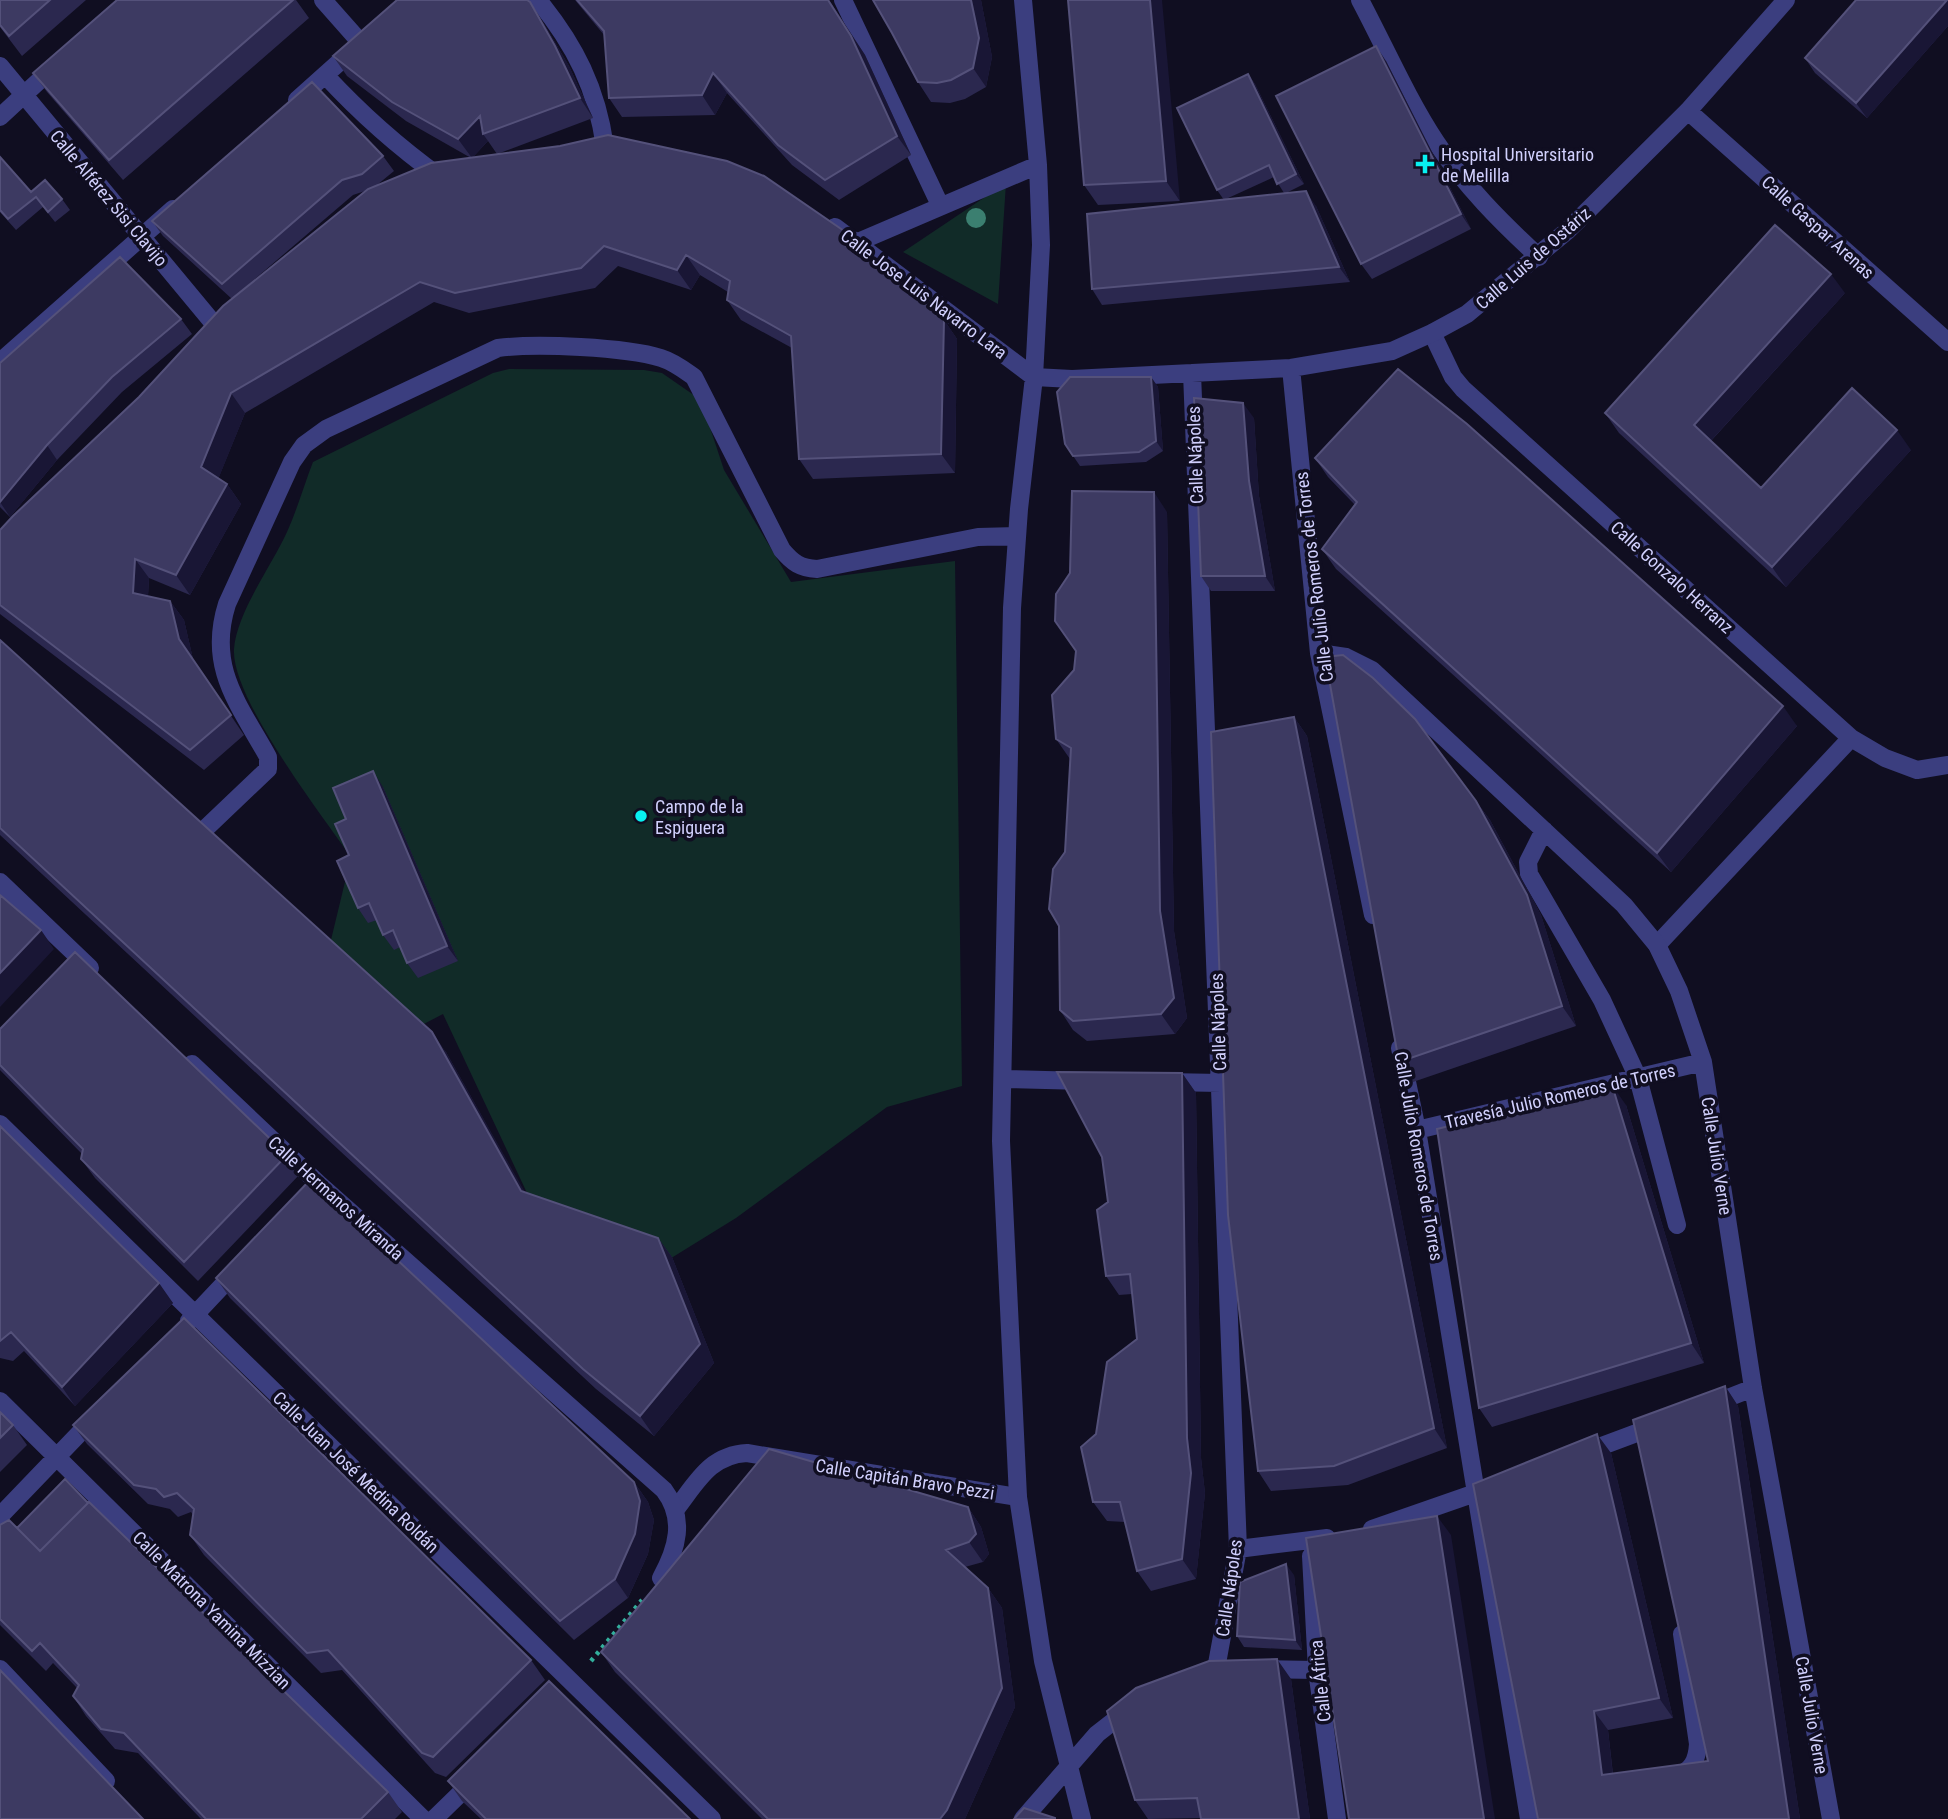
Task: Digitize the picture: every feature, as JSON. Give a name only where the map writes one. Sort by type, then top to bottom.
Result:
[{"type":"street","points":[[284,112],[366,39],[323,0]]},
{"type":"street","points":[[538,0],[580,59],[611,147],[582,149]]},
{"type":"street","points":[[843,0],[940,205]]},
{"type":"street","points":[[1023,0],[1038,165],[1041,245],[1034,377],[1012,608],[1005,1079],[1001,1141],[1018,1497],[1043,1661],[1082,1819]]},
{"type":"street","points":[[1360,0],[1447,159],[1496,217],[1539,257]]},
{"type":"street","name":"Calle Luis de Ostáriz","points":[[1034,377],[1072,379],[1291,368],[1392,351],[1432,333],[1467,314],[1539,257],[1688,111],[1786,0]]},
{"type":"street","points":[[0,117],[72,51]]},
{"type":"street","name":"Calle Alférez Sisi Clavijo","points":[[0,66],[219,330]]},
{"type":"street","points":[[325,75],[379,130],[446,175],[420,184]]},
{"type":"street","name":"Calle Gaspar Arenas","points":[[1688,111],[1948,342]]},
{"type":"street","points":[[858,242],[1038,165]]},
{"type":"street","points":[[0,362],[182,201]]},
{"type":"street","name":"Calle Jose Luis Navarro Lara","points":[[822,219],[858,242],[1034,377]]},
{"type":"street","name":"Calle Gonzalo Herranz","points":[[1432,333],[1453,377],[1463,389],[1851,738],[1885,758],[1917,770],[1948,765]]},
{"type":"street","points":[[221,844],[200,825],[268,769],[268,757],[226,681],[219,656],[219,628],[227,604],[292,462],[304,445],[326,429],[498,348],[524,345],[648,354],[682,368],[694,377],[782,550],[792,562],[803,568],[817,569],[978,537],[1017,536]]},
{"type":"street","name":"Calle Julio Romeros de Torres","points":[[1291,368],[1319,653],[1378,939]]},
{"type":"street","name":"Calle Nápoles","points":[[1192,373],[1238,1549],[1222,1670],[1317,1670]]},
{"type":"street","name":"Calle Julio Verne","points":[[1319,653],[1346,657],[1372,670],[1624,905],[1657,945],[1679,991],[1703,1062],[1753,1388],[1831,1819]]},
{"type":"street","points":[[1657,945],[1851,738]]},
{"type":"street","points":[[1544,830],[1528,862],[1529,874],[1602,1000],[1638,1078],[1677,1224]]},
{"type":"street","points":[[0,882],[104,982]]},
{"type":"street","points":[[68,981],[85,964]]},
{"type":"street","name":"Calle Julio Romeros de Torres","points":[[1397,1034],[1417,1130],[1474,1494],[1529,1819]]},
{"type":"street","name":"Calle Hermanos Miranda","points":[[183,1056],[315,1190],[664,1490],[676,1508]]},
{"type":"street","name":"Travesía Julio Romeros de Torres","points":[[1417,1130],[1703,1062]]},
{"type":"street","points":[[1005,1079],[1099,1081]]},
{"type":"street","points":[[1153,1082],[1221,1083]]},
{"type":"street","name":"Calle Juan José Medina Roldán","points":[[0,1124],[195,1314],[568,1688],[712,1819]]},
{"type":"street","points":[[176,1334],[253,1254]]},
{"type":"street","points":[[1561,1461],[1637,1440],[1681,1416],[1753,1388]]},
{"type":"street","name":"Calle Matrona Yamina Mizzian","points":[[0,1401],[423,1819]]},
{"type":"street","points":[[0,1516],[109,1403]]},
{"type":"street","name":"Calle Capitán Bravo Pezzi","points":[[676,1508],[714,1462],[734,1454],[747,1453],[1018,1497]]},
{"type":"street","points":[[1238,1549],[1310,1542],[1387,1525],[1499,1485]]},
{"type":"street","points":[[661,1578],[673,1557],[678,1533],[676,1508]]},
{"type":"street","name":"Calle África","points":[[1310,1542],[1317,1670],[1337,1819]]},
{"type":"street","points":[[1663,1778],[1685,1773],[1698,1755],[1679,1613]]},
{"type":"street","points":[[0,1670],[114,1789]]},
{"type":"street","points":[[1023,1819],[1097,1734],[1139,1702]]},
{"type":"street","points":[[434,1819],[492,1763]]},
{"type":"path","points":[[568,1688],[661,1578]]},
{"type":"green space","points":[[1006,183],[998,304],[903,252]]},
{"type":"green space","name":"Campo de la Espiguera","points":[[509,369],[644,370],[662,373],[701,400],[724,470],[791,582],[955,561],[962,1086],[887,1107],[736,1218],[660,1265],[535,1210],[443,1014],[418,1027],[330,944],[351,857],[280,755],[247,696],[237,670],[234,649],[241,620],[287,532],[313,462],[493,373]]},
{"type":"building","points":[[0,0],[50,0],[9,36],[0,25]]},
{"type":"building","points":[[117,0],[293,0],[109,160],[33,73]]},
{"type":"building","points":[[397,0],[527,0],[555,46],[580,98],[483,134],[480,116],[458,139],[392,102],[333,56]]},
{"type":"building","points":[[577,0],[828,0],[851,36],[897,136],[825,180],[778,145],[713,73],[702,95],[609,98],[604,31]]},
{"type":"building","points":[[873,0],[971,0],[979,38],[973,68],[951,80],[937,83],[918,82]]},
{"type":"building","points":[[1068,0],[1150,0],[1166,181],[1084,185]]},
{"type":"building","points":[[1856,0],[1947,0],[1856,103],[1805,58]]},
{"type":"building","points":[[1376,46],[1461,214],[1361,264],[1276,96]]},
{"type":"building","points":[[1248,74],[1296,174],[1277,184],[1269,165],[1217,190],[1177,108]]},
{"type":"building","points":[[312,82],[383,156],[362,174],[342,180],[222,284],[152,221]]},
{"type":"building","points":[[608,135],[727,161],[764,176],[847,233],[944,320],[941,454],[799,459],[791,336],[727,300],[730,281],[686,255],[677,270],[604,246],[581,268],[455,293],[420,282],[231,393],[201,467],[227,484],[176,575],[135,559],[133,593],[170,601],[179,639],[231,715],[190,750],[0,605],[0,530],[139,397],[223,306],[368,189],[431,163],[560,146]]},
{"type":"building","points":[[0,157],[31,192],[45,180],[62,199],[48,212],[36,197],[8,219],[0,210]]},
{"type":"building","points":[[1306,191],[1339,267],[1092,289],[1087,214]]},
{"type":"building","points":[[1775,225],[1831,274],[1694,425],[1761,488],[1852,388],[1897,430],[1772,567],[1605,413]]},
{"type":"building","points":[[120,257],[181,319],[112,377],[47,445],[0,502],[0,363]]},
{"type":"building","points":[[1398,369],[1467,424],[1783,706],[1657,853],[1322,549],[1357,502],[1315,458]]},
{"type":"building","points":[[1070,377],[1151,377],[1156,441],[1139,452],[1073,456],[1065,444],[1057,392]]},
{"type":"building","points":[[1194,398],[1243,403],[1249,481],[1265,576],[1201,576]]},
{"type":"building","points":[[1072,491],[1154,492],[1160,911],[1174,998],[1161,1014],[1073,1021],[1060,1010],[1059,926],[1049,909],[1053,869],[1065,852],[1071,748],[1056,739],[1052,695],[1074,670],[1076,651],[1055,621],[1056,594],[1070,573]]},
{"type":"building","points":[[0,640],[432,1032],[521,1191],[658,1238],[700,1344],[640,1416],[583,1369],[0,828]]},
{"type":"building","points":[[1343,655],[1373,678],[1415,719],[1476,801],[1527,895],[1562,1006],[1399,1062],[1325,657]]},
{"type":"building","points":[[1294,717],[1434,1428],[1334,1466],[1258,1471],[1228,1215],[1211,732]]},
{"type":"building","points":[[373,771],[447,946],[407,963],[393,930],[383,935],[369,903],[358,908],[337,861],[349,855],[335,824],[346,819],[333,788]]},
{"type":"building","points":[[0,895],[41,930],[0,973]]},
{"type":"building","points":[[75,952],[287,1155],[184,1262],[81,1159],[83,1149],[0,1065],[0,1029]]},
{"type":"building","points":[[1057,1072],[1182,1073],[1187,1438],[1191,1473],[1182,1559],[1137,1571],[1120,1502],[1093,1502],[1081,1447],[1096,1434],[1107,1362],[1137,1339],[1130,1274],[1106,1276],[1097,1210],[1108,1202],[1102,1157]]},
{"type":"building","points":[[1612,1085],[1691,1343],[1479,1408],[1437,1129]]},
{"type":"building","points":[[0,1126],[159,1283],[62,1387],[11,1332],[0,1341]]},
{"type":"building","points":[[311,1179],[634,1482],[640,1501],[635,1534],[615,1579],[560,1621],[216,1278]]},
{"type":"building","points":[[184,1318],[531,1660],[433,1757],[422,1753],[328,1650],[307,1653],[190,1535],[194,1509],[177,1493],[164,1497],[156,1489],[134,1485],[73,1425]]},
{"type":"building","points":[[1725,1386],[1789,1819],[1538,1819],[1473,1484],[1597,1434],[1659,1698],[1594,1711],[1602,1775],[1708,1761],[1633,1420]]},
{"type":"building","points":[[0,1412],[13,1425],[0,1438]]},
{"type":"building","points":[[769,1449],[968,1507],[976,1534],[969,1542],[946,1550],[988,1588],[1002,1688],[947,1810],[940,1819],[768,1819],[601,1652]]},
{"type":"building","points":[[65,1479],[88,1503],[40,1551],[17,1528]]},
{"type":"building","points":[[89,1502],[388,1792],[361,1819],[206,1819],[124,1733],[101,1729],[73,1696],[79,1685],[40,1643],[32,1651],[0,1619],[0,1525],[9,1520],[40,1551]]},
{"type":"building","points":[[1437,1516],[1484,1819],[1349,1819],[1306,1538]]},
{"type":"building","points":[[1286,1564],[1295,1640],[1237,1636],[1240,1582]]},
{"type":"building","points":[[1277,1659],[1299,1819],[1201,1819],[1197,1798],[1135,1800],[1107,1711],[1136,1688],[1209,1661]]},
{"type":"building","points":[[0,1670],[143,1819],[0,1819]]},
{"type":"building","points":[[549,1681],[690,1819],[486,1819],[448,1781]]},
{"type":"building","points":[[1024,1808],[1055,1818],[1055,1819],[1014,1819]]},
{"type":"place","name":"Hospital Universitario de Melilla","points":[[1425,164]]},
{"type":"place","name":"Campo de la Espiguera","points":[[641,816]]}]
